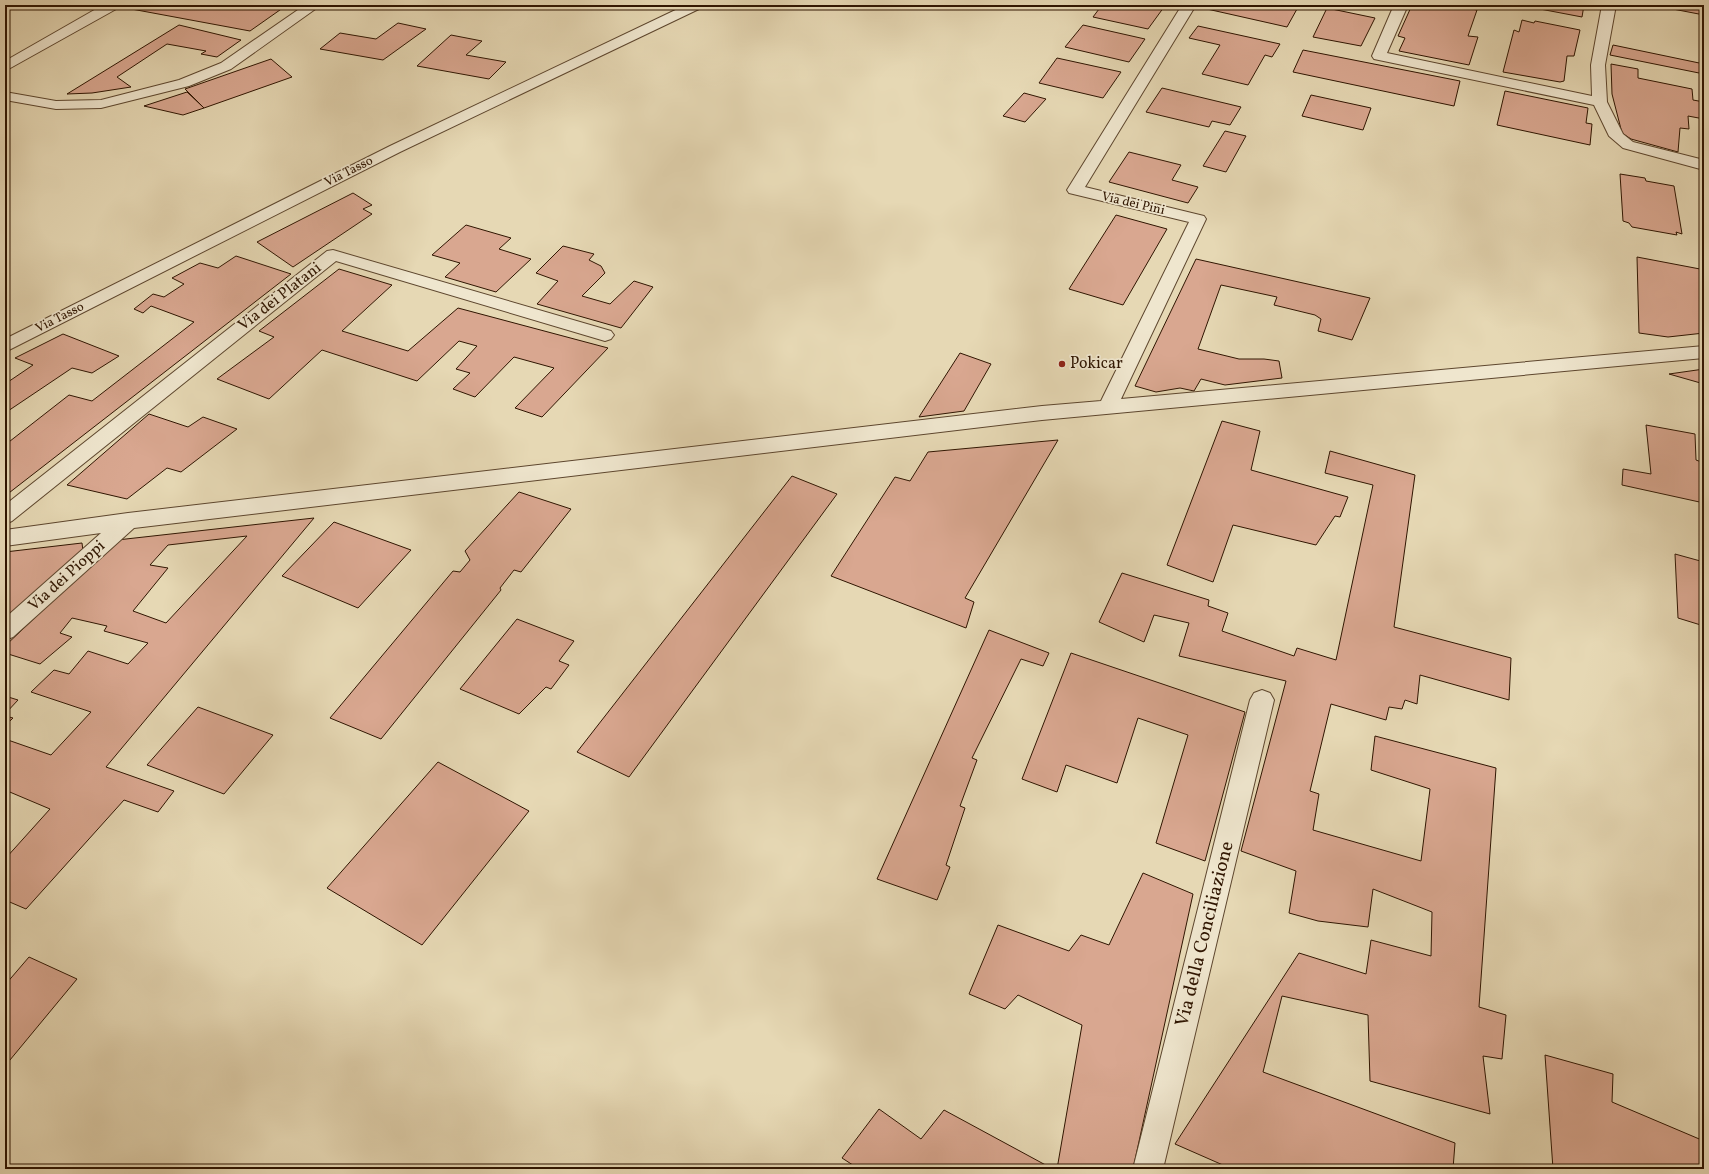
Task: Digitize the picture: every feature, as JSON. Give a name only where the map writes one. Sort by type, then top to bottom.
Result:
[{"type":"street","points":[[5,67],[113,5]]},
{"type":"street","points":[[5,96],[56,105],[101,104],[184,82],[226,66],[314,5]]},
{"type":"street","name":"Via Tasso","points":[[5,346],[395,149],[696,5]]},
{"type":"street","name":"Via dei Pini","points":[[1107,408],[1198,219],[1075,190],[1189,5]]},
{"type":"street","points":[[1401,5],[1379,56],[1600,102]]},
{"type":"street","points":[[1609,5],[1598,65],[1600,102],[1617,136],[1628,145],[1704,165]]},
{"type":"street","name":"Via dei Platani","points":[[5,516],[334,255],[605,335]]},
{"type":"street","points":[[5,538],[128,521],[1026,414],[1107,408],[1704,352]]},
{"type":"street","name":"Via dei Pioppi","points":[[5,631],[128,521]]},
{"type":"street","name":"Via della Conciliazione","points":[[1148,1169],[1262,700]]},
{"type":"building","points":[[131,5],[221,5],[218,7],[231,9],[238,5],[287,5],[250,31],[126,8]]},
{"type":"building","points":[[1102,5],[1155,5],[1164,7],[1148,29],[1093,17]]},
{"type":"building","points":[[1210,5],[1278,5],[1297,9],[1287,27],[1207,9]]},
{"type":"building","points":[[1412,5],[1451,5],[1477,10],[1468,36],[1478,37],[1469,65],[1399,51],[1405,38],[1398,36]]},
{"type":"building","points":[[1519,5],[1584,5],[1582,17]]},
{"type":"building","points":[[1652,5],[1704,5],[1704,15]]},
{"type":"building","points":[[1327,8],[1375,18],[1361,46],[1313,37]]},
{"type":"building","points":[[1522,20],[1534,23],[1535,21],[1580,30],[1574,56],[1567,56],[1564,81],[1560,82],[1503,72],[1514,30],[1519,32]]},
{"type":"building","points":[[398,23],[426,29],[383,60],[320,49],[340,33],[376,39]]},
{"type":"building","points":[[179,25],[241,40],[217,57],[201,54],[206,51],[167,44],[117,77],[131,87],[92,93],[67,94]]},
{"type":"building","points":[[1083,25],[1145,39],[1129,62],[1065,47]]},
{"type":"building","points":[[1198,26],[1280,44],[1272,57],[1265,55],[1248,85],[1202,74],[1220,45],[1189,38]]},
{"type":"building","points":[[451,35],[482,41],[466,55],[506,62],[489,79],[417,66]]},
{"type":"building","points":[[1613,45],[1704,64],[1704,74],[1610,55]]},
{"type":"building","points":[[1303,50],[1460,81],[1454,106],[1293,72]]},
{"type":"building","points":[[1057,58],[1121,72],[1103,98],[1039,83]]},
{"type":"building","points":[[271,59],[292,77],[204,108],[185,89]]},
{"type":"building","points":[[1611,64],[1638,69],[1638,78],[1692,89],[1693,100],[1704,102],[1704,119],[1688,116],[1689,129],[1680,128],[1678,152],[1631,139],[1622,133],[1612,94]]},
{"type":"building","points":[[1162,88],[1241,107],[1230,125],[1212,121],[1209,127],[1146,112]]},
{"type":"building","points":[[1505,91],[1588,108],[1586,123],[1592,124],[1590,145],[1497,125]]},
{"type":"building","points":[[187,92],[204,108],[183,115],[144,106]]},
{"type":"building","points":[[1024,93],[1046,99],[1025,122],[1003,116]]},
{"type":"building","points":[[1311,95],[1371,108],[1363,130],[1302,116]]},
{"type":"building","points":[[1225,131],[1246,136],[1226,172],[1203,166]]},
{"type":"building","points":[[1129,152],[1181,165],[1172,180],[1198,187],[1188,203],[1109,182]]},
{"type":"building","points":[[1620,174],[1645,178],[1646,181],[1674,186],[1682,234],[1676,232],[1677,235],[1632,227],[1629,223],[1623,221]]},
{"type":"building","points":[[353,193],[372,205],[363,209],[372,214],[293,267],[257,242]]},
{"type":"building","points":[[1116,215],[1167,229],[1123,305],[1069,289]]},
{"type":"building","points":[[466,225],[511,238],[499,249],[531,259],[496,292],[445,277],[460,263],[432,255]]},
{"type":"building","points":[[563,246],[594,254],[589,260],[601,266],[605,273],[582,296],[610,304],[634,281],[653,287],[621,328],[537,304],[558,281],[536,273]]},
{"type":"building","points":[[236,256],[291,274],[5,496],[5,445],[69,395],[92,401],[194,322],[151,306],[143,313],[134,309],[153,294],[164,297],[184,284],[172,278],[200,263],[218,268]]},
{"type":"building","points":[[1637,257],[1700,269],[1704,284],[1704,333],[1668,337],[1639,333]]},
{"type":"building","points":[[1196,259],[1370,298],[1352,340],[1318,331],[1321,319],[1315,315],[1274,305],[1277,297],[1221,285],[1198,349],[1239,359],[1264,359],[1279,361],[1282,378],[1225,385],[1201,379],[1194,391],[1180,388],[1156,392],[1135,386]]},
{"type":"building","points":[[339,269],[392,285],[342,331],[408,351],[458,308],[608,348],[542,417],[515,408],[554,368],[514,357],[475,397],[453,389],[470,373],[456,369],[477,346],[459,341],[417,381],[322,350],[269,399],[217,379],[274,337],[259,331]]},
{"type":"building","points":[[63,334],[119,356],[92,373],[72,368],[5,413],[5,384],[33,365],[15,358]]},
{"type":"building","points":[[960,353],[991,364],[964,411],[919,417]]},
{"type":"building","points":[[1704,369],[1704,384],[1669,374]]},
{"type":"building","points":[[149,414],[188,427],[203,417],[237,429],[181,472],[167,468],[127,499],[67,485]]},
{"type":"building","points":[[1222,421],[1260,431],[1251,470],[1348,497],[1340,517],[1335,516],[1316,545],[1233,525],[1213,582],[1167,565]]},
{"type":"building","points":[[1646,425],[1695,434],[1696,460],[1704,463],[1704,503],[1622,485],[1623,469],[1651,474]]},
{"type":"building","points":[[1058,440],[965,598],[974,602],[966,628],[831,576],[895,477],[910,481],[928,452]]},
{"type":"building","points":[[1330,451],[1415,475],[1394,627],[1511,658],[1509,700],[1420,675],[1417,704],[1405,700],[1402,709],[1389,707],[1386,720],[1331,704],[1310,791],[1319,794],[1313,830],[1421,861],[1430,789],[1371,770],[1375,736],[1496,768],[1479,1007],[1506,1015],[1502,1059],[1483,1056],[1490,1114],[1370,1081],[1368,1015],[1282,996],[1263,1072],[1455,1143],[1453,1169],[1232,1169],[1175,1144],[1299,953],[1366,974],[1371,940],[1431,956],[1432,912],[1373,889],[1368,927],[1318,921],[1289,913],[1296,871],[1241,851],[1286,681],[1179,656],[1189,623],[1154,615],[1144,642],[1099,622],[1122,573],[1209,600],[1208,606],[1228,613],[1222,631],[1294,656],[1297,648],[1336,660],[1373,485],[1325,473]]},
{"type":"building","points":[[792,476],[837,494],[629,777],[577,752]]},
{"type":"building","points":[[519,492],[571,509],[521,572],[514,570],[500,588],[501,590],[381,739],[330,718],[453,571],[460,572],[470,560],[465,551]]},
{"type":"building","points":[[314,518],[106,767],[174,791],[158,812],[124,800],[26,909],[5,900],[5,859],[50,809],[5,790],[5,739],[51,755],[91,712],[31,692],[54,670],[69,674],[88,651],[128,664],[148,643],[104,631],[107,626],[72,618],[60,633],[72,637],[40,664],[5,653],[5,646],[117,540]],"holes":[[[247,536],[166,623],[133,611],[168,568],[150,565],[168,545]]]},
{"type":"building","points":[[334,522],[411,550],[358,608],[282,576]]},
{"type":"building","points":[[82,543],[83,551],[5,621],[5,552]]},
{"type":"building","points":[[1675,554],[1704,562],[1704,626],[1678,618]]},
{"type":"building","points":[[517,619],[574,641],[559,661],[569,665],[551,689],[546,687],[519,714],[460,689]]},
{"type":"building","points":[[989,630],[1049,653],[1043,666],[1021,659],[972,758],[977,760],[960,806],[965,808],[946,865],[950,867],[937,900],[877,879]]},
{"type":"building","points":[[1071,653],[1245,712],[1205,861],[1156,843],[1188,735],[1138,718],[1117,783],[1066,765],[1057,792],[1022,779]]},
{"type":"building","points":[[5,696],[18,700],[5,714]]},
{"type":"building","points":[[198,707],[273,735],[224,794],[147,765]]},
{"type":"building","points":[[5,716],[13,718],[5,726]]},
{"type":"building","points":[[438,762],[529,811],[422,945],[327,888]]},
{"type":"building","points":[[1143,873],[1193,894],[1133,1169],[1057,1169],[1082,1025],[1018,995],[1005,1009],[969,994],[998,925],[1069,951],[1081,935],[1109,945]]},
{"type":"building","points":[[29,957],[77,979],[5,1066],[5,985]]},
{"type":"building","points":[[1545,1055],[1613,1074],[1612,1102],[1704,1141],[1704,1169],[1553,1169]]},
{"type":"building","points":[[879,1109],[921,1139],[944,1110],[1053,1169],[859,1169],[842,1158]]},
{"type":"place","name":"Pokicar","points":[[1062,364]]}]
